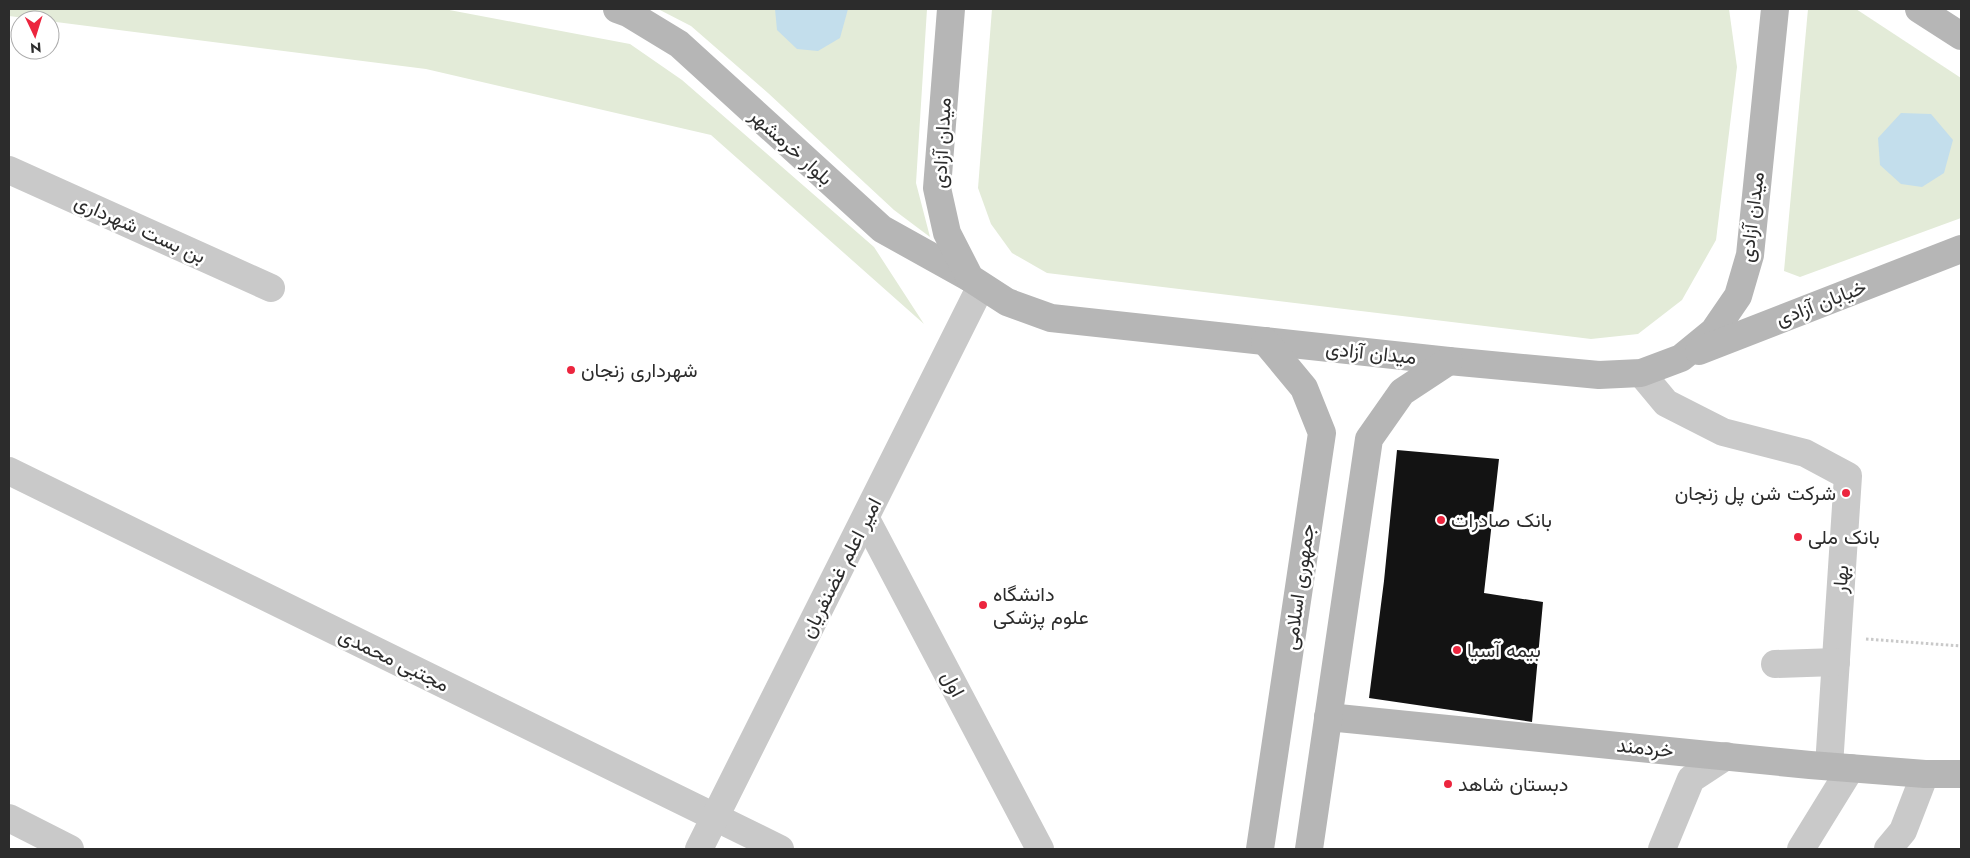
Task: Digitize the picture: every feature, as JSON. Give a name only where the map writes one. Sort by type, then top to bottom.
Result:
[{"type":"main road","name":"بلوار خرمشهر","points":[[617,9],[628,13],[679,44],[882,229],[976,282]]},
{"type":"main road","name":"میدان آزادی","points":[[951,9],[937,188],[947,233],[976,282],[1007,302],[1051,318],[1265,342],[1599,375],[1642,373],[1681,358],[1714,332],[1738,296],[1750,255],[1775,9]]},
{"type":"main road","points":[[1919,9],[1961,36]]},
{"type":"main road","name":"خیابان آزادی","points":[[1681,358],[1961,249]]},
{"type":"main road","name":"جمهوری اسلامی","points":[[1260,849],[1322,433],[1304,388],[1265,342]]},
{"type":"main road","points":[[1309,849],[1370,440],[1402,392],[1449,361]]},
{"type":"main road","name":"خردمند","points":[[1328,717],[1840,767],[1925,774],[1961,774]]},
{"type":"street","name":"بن بست شهرداری","points":[[9,170],[271,288]]},
{"type":"street","name":"امیر اعلم غضنفریان","points":[[699,849],[866,519],[976,282]]},
{"type":"street","name":"بهار","points":[[1642,373],[1666,403],[1723,432],[1805,454],[1848,476],[1837,649],[1840,767]]},
{"type":"street","name":"مجتبی محمدی","points":[[9,471],[780,849]]},
{"type":"street","name":"اول","points":[[866,519],[1040,849]]},
{"type":"street","points":[[1775,664],[1837,649]]},
{"type":"street","points":[[1662,849],[1691,779],[1726,756]]},
{"type":"street","points":[[1801,849],[1840,767]]},
{"type":"street","points":[[1888,849],[1903,831],[1925,774]]},
{"type":"street","points":[[9,818],[70,849]]},
{"type":"path","points":[[1837,649],[1961,646]]},
{"type":"green space","points":[[9,9],[444,9],[630,44],[682,80],[874,247],[924,324],[711,135],[426,69],[60,22],[60,10],[10,10],[9,16]]},
{"type":"green space","points":[[658,9],[927,9],[916,183],[930,237],[894,210],[768,93],[691,26]]},
{"type":"green space","points":[[992,9],[1729,9],[1737,67],[1716,240],[1682,300],[1638,334],[1591,339],[1047,273],[1012,253],[991,224],[978,188]]},
{"type":"green space","points":[[1808,9],[1856,9],[1961,78],[1961,218],[1800,277],[1784,271]]},
{"type":"water","points":[[775,9],[848,9],[840,38],[818,51],[797,49],[777,30]]},
{"type":"water","points":[[1901,113],[1931,114],[1953,140],[1944,173],[1922,187],[1901,184],[1880,165],[1878,138]]},
{"type":"building","points":[[1397,450],[1499,459],[1484,593],[1543,602],[1532,722],[1369,698],[1384,581]]},
{"type":"place","name":"شهرداری زنجان","points":[[571,370]]},
{"type":"place","name":"شرکت شن پل زنجان","points":[[1846,493]]},
{"type":"place","name":"بانک صادرات","points":[[1441,520]]},
{"type":"place","name":"بانک ملی","points":[[1798,537]]},
{"type":"place","name":"دانشگاه علوم پزشکی","points":[[983,605]]},
{"type":"place","name":"بیمه آسیا","points":[[1457,650]]},
{"type":"place","name":"دبستان شاهد","points":[[1448,784]]}]
